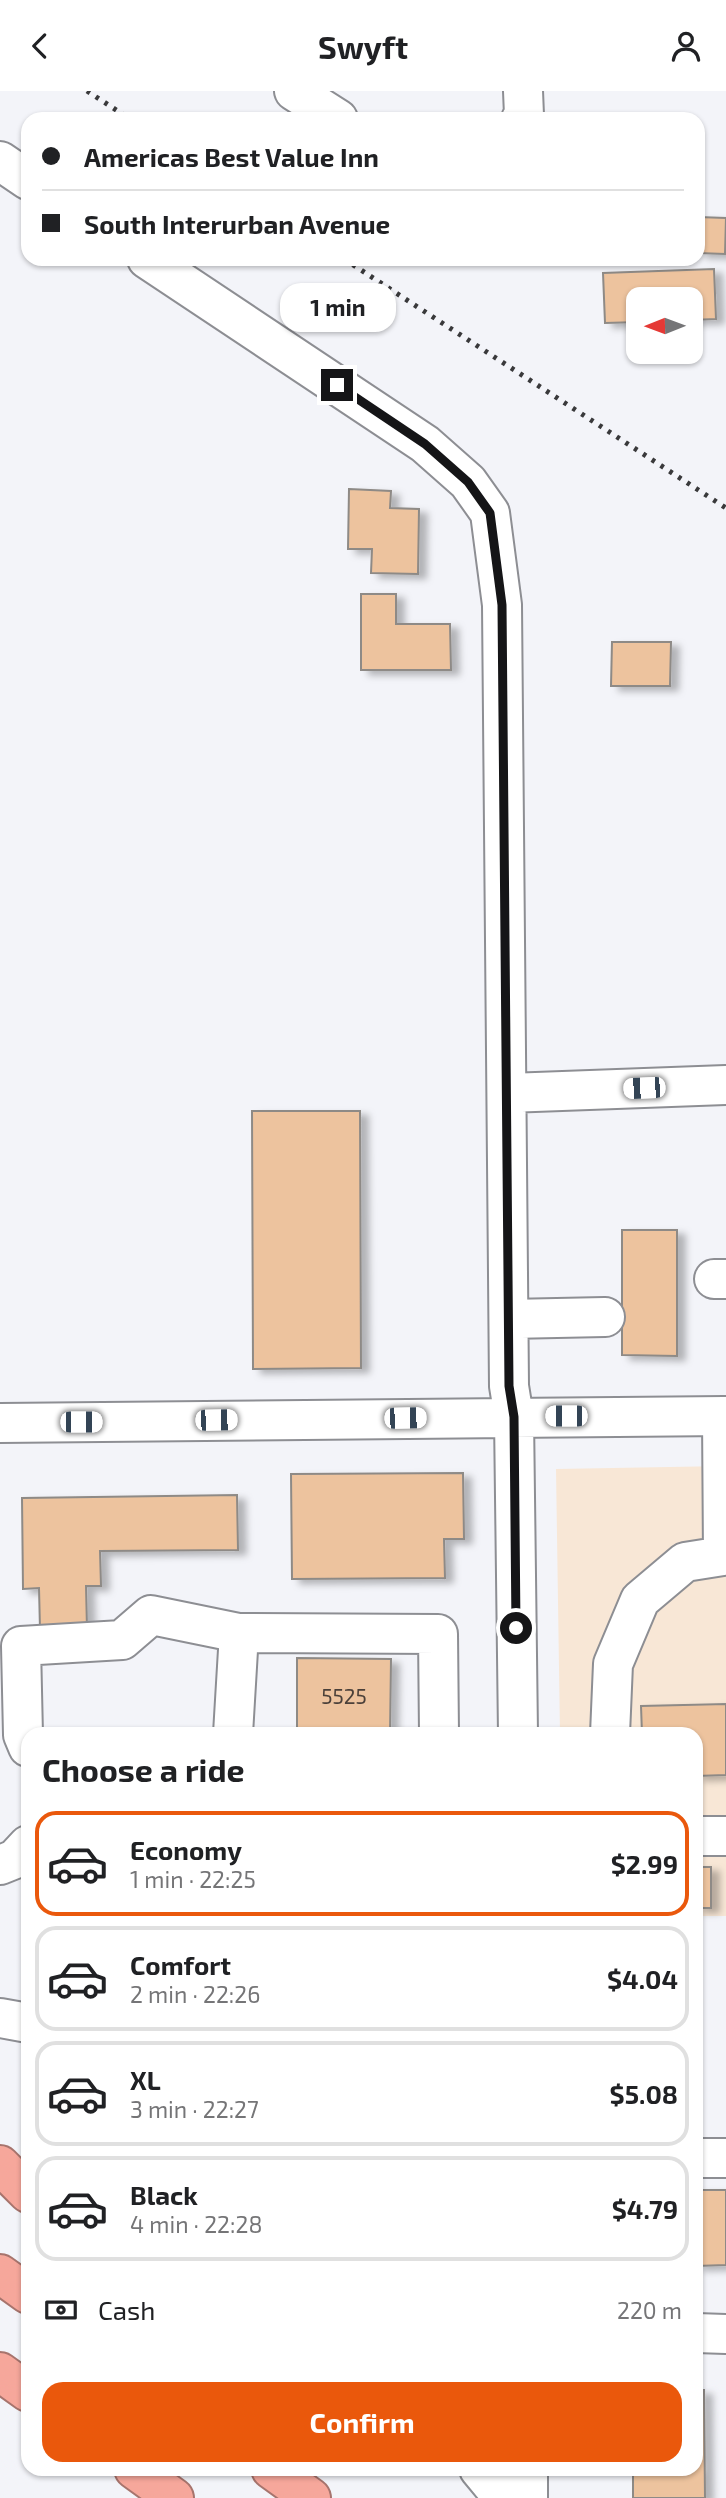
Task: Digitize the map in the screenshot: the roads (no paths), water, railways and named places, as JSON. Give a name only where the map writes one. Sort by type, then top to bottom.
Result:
[{"type":"highway","points":[[0,2165],[21,2186]]},
{"type":"highway","points":[[0,2274],[21,2289]]},
{"type":"highway","points":[[0,2372],[21,2387]]},
{"type":"highway","points":[[135,2476],[155,2498]]},
{"type":"highway","points":[[144,2476],[174,2498]]},
{"type":"highway","points":[[281,2476],[311,2498]]},
{"type":"highway","points":[[311,2476],[333,2498]]},
{"type":"street","points":[[294,91],[327,112]]},
{"type":"street","points":[[523,91],[524,112]]},
{"type":"street","points":[[0,161],[21,175]]},
{"type":"street","points":[[158,266],[425,444],[468,482],[490,513],[502,605],[509,1386],[514,1417],[518,1727]]},
{"type":"street","points":[[507,1093],[726,1085]]},
{"type":"street","points":[[509,1319],[606,1317]]},
{"type":"street","points":[[0,1423],[724,1416],[725,1556],[685,1562],[640,1600],[613,1664],[610,1727]]},
{"type":"street","points":[[23,1727],[21,1646],[122,1640],[151,1615],[239,1633],[438,1634],[439,1727]]},
{"type":"street","points":[[233,1727],[239,1633]]},
{"type":"street","points":[[703,1836],[726,1836]]},
{"type":"street","points":[[0,1865],[15,1859],[21,1853]]},
{"type":"street","points":[[0,2018],[21,2022]]},
{"type":"street","points":[[703,2158],[726,2158]]},
{"type":"street","points":[[703,2333],[726,2334]]},
{"type":"street","points":[[485,2476],[503,2498]]},
{"type":"street","points":[[528,2476],[528,2498]]},
{"type":"railway","points":[[87,91],[119,112]]},
{"type":"railway","points":[[355,266],[726,508]]}]
